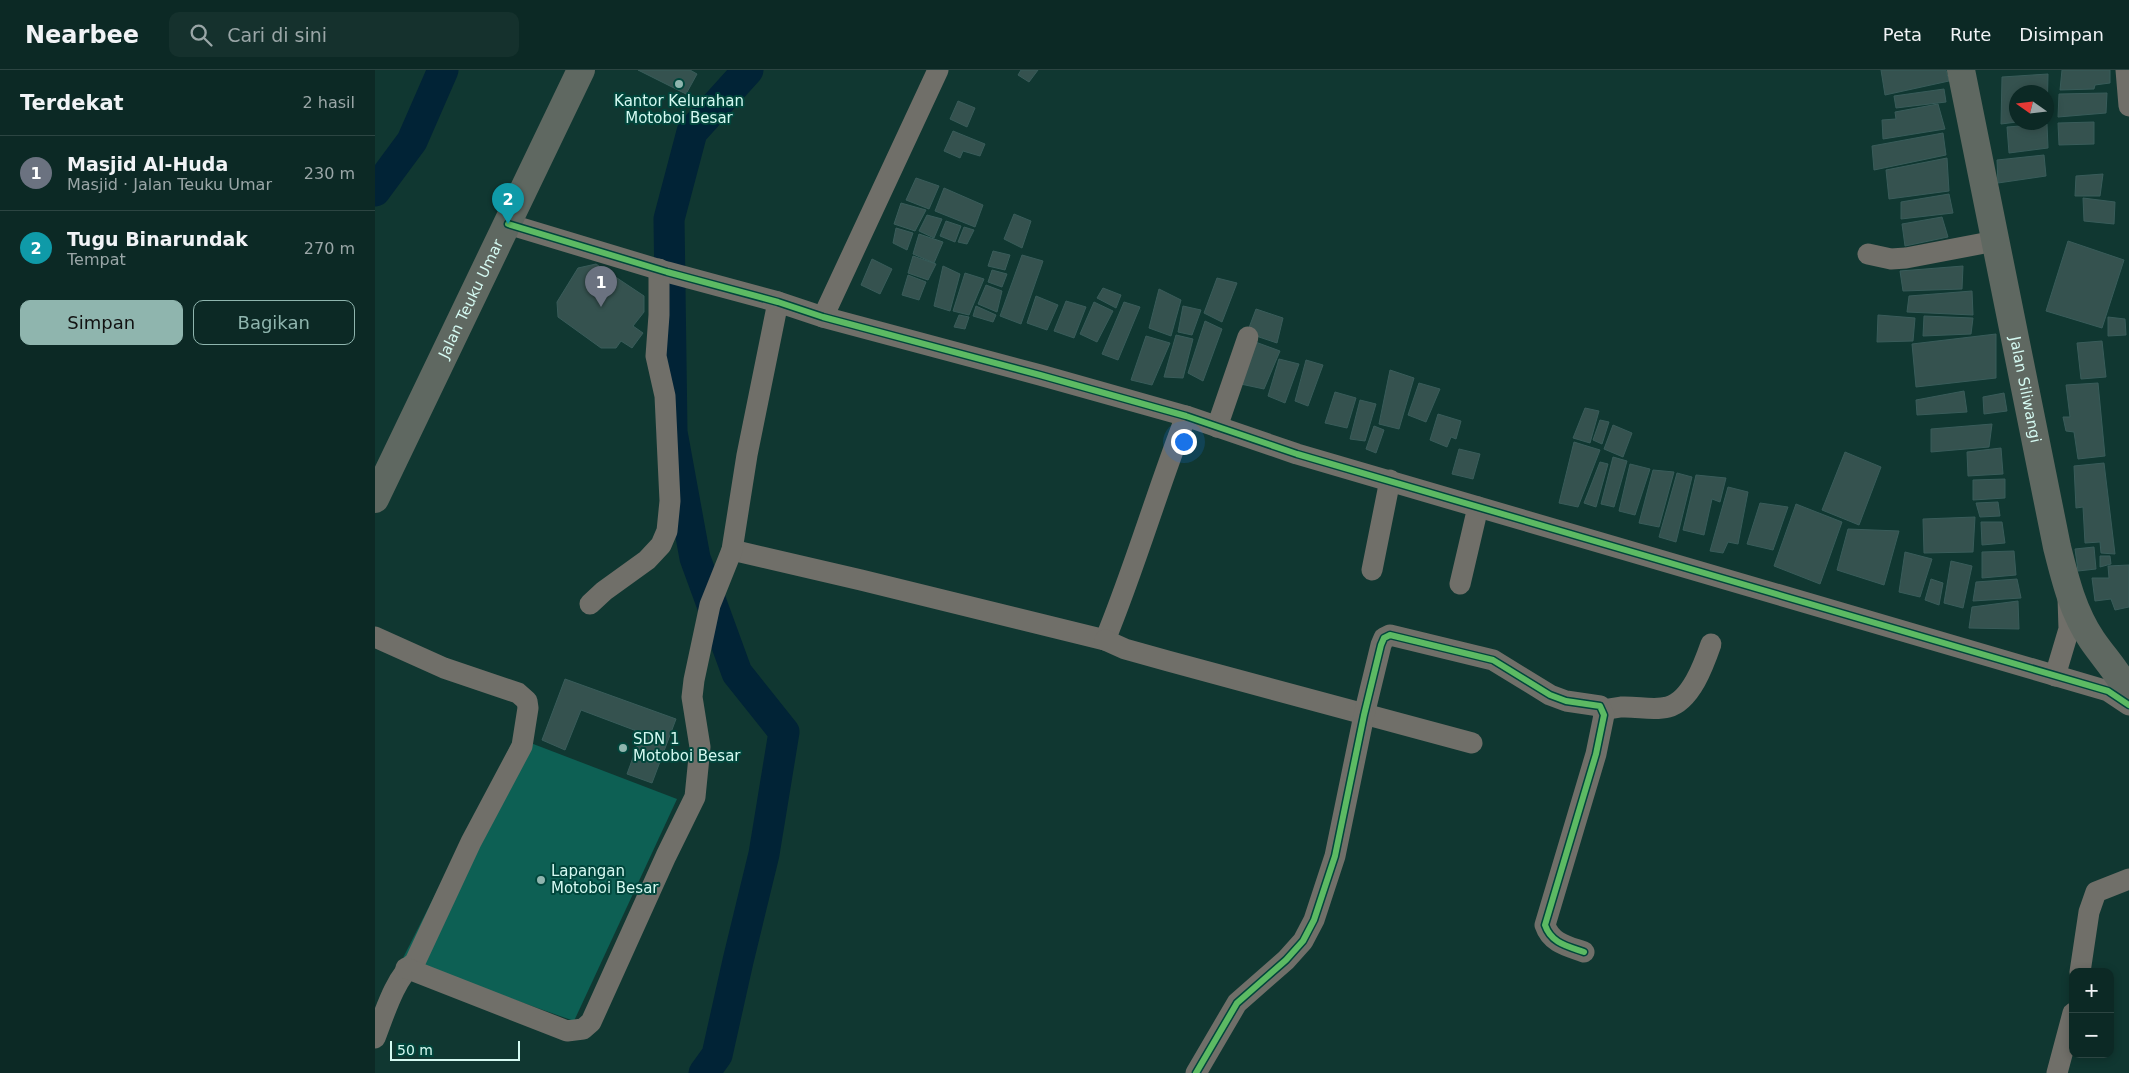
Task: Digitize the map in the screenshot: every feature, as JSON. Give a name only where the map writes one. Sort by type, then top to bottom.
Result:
[{"type":"main road","name":"Jalan Teuku Umar","points":[[378,486],[508,224],[581,70]]},
{"type":"main road","name":"Jalan Siliwangi","points":[[1961,70],[2057,547],[2067,588],[2092,639],[2127,679]]},
{"type":"street","points":[[823,317],[938,70]]},
{"type":"street","points":[[2126,70],[2129,106]]},
{"type":"street","points":[[508,224],[778,302],[823,317],[1186,416],[1297,454],[2108,691],[2129,705]]},
{"type":"street","points":[[1868,254],[1891,259],[1906,258],[1995,240]]},
{"type":"street","points":[[590,604],[604,591],[647,560],[661,545],[667,531],[670,501],[665,396],[656,356],[659,315],[667,271]]},
{"type":"street","points":[[406,968],[567,1031],[583,1029],[591,1022],[666,856],[695,798],[701,747],[692,697],[694,680],[714,596],[732,550],[747,455],[778,302]]},
{"type":"street","points":[[1217,427],[1248,337]]},
{"type":"street","points":[[1105,640],[1135,562],[1165,470],[1186,416]]},
{"type":"street","points":[[1372,570],[1390,480]]},
{"type":"street","points":[[1460,584],[1478,507]]},
{"type":"street","points":[[732,550],[1105,640],[1134,652],[1473,743]]},
{"type":"street","points":[[2055,676],[2069,629],[2067,588]]},
{"type":"street","points":[[1196,1073],[1237,1002],[1286,960],[1303,941],[1314,920],[1335,856],[1364,715],[1381,645],[1384,638],[1390,635],[1493,660],[1550,695],[1565,701],[1600,706],[1604,715],[1595,754],[1545,925],[1548,935],[1557,942],[1584,952]]},
{"type":"street","points":[[375,637],[444,668],[518,693],[527,701],[528,708],[522,746],[471,842],[415,962],[406,968],[391,998],[375,1038]]},
{"type":"street","points":[[1602,710],[1622,707],[1667,707],[1676,704],[1684,696],[1702,669],[1711,644]]},
{"type":"street","points":[[2081,968],[2089,912],[2096,892],[2129,879]]},
{"type":"street","points":[[2057,1073],[2069,1028]]},
{"type":"green space","name":"Lapangan Motoboi Besar","points":[[515,737],[677,799],[574,1021],[402,960]]},
{"type":"building","name":"Kantor Kelurahan Motoboi Besar","points":[[638,70],[690,70],[697,74],[686,94]]},
{"type":"building","points":[[1021,70],[1038,70],[1029,82],[1018,75]]},
{"type":"building","points":[[1881,70],[1946,70],[1949,81],[1885,95]]},
{"type":"building","points":[[2062,70],[2110,70],[2110,83],[2095,85],[2094,89],[2060,90]]},
{"type":"building","points":[[2048,74],[2048,85],[2009,85],[2009,123],[2001,124],[2002,77]]},
{"type":"building","points":[[1944,89],[1946,102],[1896,108],[1894,96]]},
{"type":"building","points":[[2107,93],[2106,113],[2058,117],[2059,94]]},
{"type":"building","points":[[958,101],[975,108],[967,127],[950,119]]},
{"type":"building","points":[[1938,104],[1945,129],[1883,139],[1882,120],[1896,119],[1895,112]]},
{"type":"building","points":[[2094,122],[2094,144],[2059,145],[2058,123]]},
{"type":"building","points":[[2007,127],[2009,127],[2009,130],[2047,130],[2048,148],[2009,153]]},
{"type":"building","points":[[953,131],[985,144],[980,156],[963,151],[960,158],[944,151]]},
{"type":"building","points":[[1943,133],[1946,155],[1874,170],[1872,146]]},
{"type":"building","points":[[2044,155],[2046,176],[1998,183],[1997,160]]},
{"type":"building","points":[[1947,158],[1949,191],[1889,199],[1886,170]]},
{"type":"building","points":[[2103,174],[2100,196],[2075,196],[2076,176]]},
{"type":"building","points":[[916,178],[939,186],[929,209],[906,200]]},
{"type":"building","points":[[944,188],[983,205],[975,227],[935,211]]},
{"type":"building","points":[[1949,194],[1953,213],[1901,219],[1901,202]]},
{"type":"building","points":[[2083,198],[2115,202],[2114,224],[2084,221]]},
{"type":"building","points":[[901,203],[926,210],[915,231],[894,224]]},
{"type":"building","points":[[1014,214],[1031,221],[1022,248],[1004,239]]},
{"type":"building","points":[[927,215],[942,219],[934,238],[919,231]]},
{"type":"building","points":[[1942,217],[1948,237],[1905,246],[1902,224]]},
{"type":"building","points":[[946,221],[961,226],[955,242],[940,236]]},
{"type":"building","points":[[964,227],[974,230],[967,244],[958,242]]},
{"type":"building","points":[[896,228],[913,233],[907,250],[893,243]]},
{"type":"building","points":[[919,234],[943,242],[934,263],[913,254]]},
{"type":"building","points":[[2068,241],[2124,260],[2102,328],[2046,311]]},
{"type":"building","points":[[993,251],[1010,255],[1005,270],[988,266]]},
{"type":"building","points":[[1022,255],[1043,261],[1021,324],[1000,316]]},
{"type":"building","points":[[913,256],[936,264],[928,280],[908,273]]},
{"type":"building","points":[[872,259],[892,269],[880,294],[861,285]]},
{"type":"building","points":[[596,264],[644,296],[644,312],[633,326],[643,333],[632,348],[621,341],[616,348],[601,348],[558,317],[557,302],[578,268]]},
{"type":"building","points":[[943,266],[960,274],[950,311],[934,306]]},
{"type":"building","points":[[1963,266],[1962,289],[1903,291],[1900,271]]},
{"type":"building","points":[[992,270],[1007,274],[1002,287],[988,282]]},
{"type":"building","points":[[965,273],[984,279],[969,315],[953,311]]},
{"type":"building","points":[[908,275],[926,282],[919,300],[902,295]]},
{"type":"building","points":[[1217,278],[1237,283],[1222,322],[1204,313]]},
{"type":"building","points":[[986,285],[1002,291],[997,312],[978,304]]},
{"type":"building","points":[[1103,288],[1121,295],[1116,308],[1097,298]]},
{"type":"building","points":[[1159,289],[1181,300],[1171,336],[1149,328]]},
{"type":"building","points":[[1972,291],[1973,315],[1907,312],[1909,296]]},
{"type":"building","points":[[1036,296],[1058,305],[1047,330],[1027,323]]},
{"type":"building","points":[[1066,301],[1086,307],[1074,338],[1054,331]]},
{"type":"building","points":[[1094,302],[1113,311],[1097,342],[1080,334]]},
{"type":"building","points":[[1124,302],[1140,307],[1118,360],[1102,354]]},
{"type":"building","points":[[976,306],[996,315],[993,322],[973,316]]},
{"type":"building","points":[[1183,306],[1201,310],[1192,335],[1178,332]]},
{"type":"building","points":[[1256,309],[1283,318],[1277,343],[1247,333]]},
{"type":"building","points":[[959,315],[969,317],[965,329],[954,327]]},
{"type":"building","points":[[1878,315],[1915,318],[1913,341],[1877,342]]},
{"type":"building","points":[[1924,316],[1973,318],[1971,334],[1923,336]]},
{"type":"building","points":[[2108,317],[2125,319],[2126,335],[2108,336]]},
{"type":"building","points":[[1205,321],[1222,329],[1203,381],[1188,373]]},
{"type":"building","points":[[1996,334],[1996,378],[1916,387],[1912,344]]},
{"type":"building","points":[[1176,335],[1193,339],[1183,378],[1164,377]]},
{"type":"building","points":[[1146,336],[1170,343],[1152,385],[1131,380]]},
{"type":"building","points":[[1250,340],[1280,351],[1264,389],[1236,383]]},
{"type":"building","points":[[2102,341],[2106,377],[2081,379],[2077,343]]},
{"type":"building","points":[[1279,359],[1299,364],[1285,403],[1268,396]]},
{"type":"building","points":[[1306,360],[1323,365],[1308,406],[1295,401]]},
{"type":"building","points":[[1390,370],[1414,378],[1399,429],[1379,424]]},
{"type":"building","points":[[1419,383],[1440,389],[1426,422],[1408,415]]},
{"type":"building","points":[[2098,383],[2105,456],[2078,459],[2074,432],[2066,431],[2063,417],[2070,417],[2066,385]]},
{"type":"building","points":[[1964,391],[1967,412],[1917,415],[1916,400]]},
{"type":"building","points":[[1335,392],[1356,398],[1347,428],[1325,423]]},
{"type":"building","points":[[2004,393],[2007,411],[1984,414],[1983,397]]},
{"type":"building","points":[[1360,400],[1376,404],[1365,441],[1350,439]]},
{"type":"building","points":[[1585,408],[1599,411],[1590,443],[1573,438]]},
{"type":"building","points":[[1438,414],[1461,421],[1456,439],[1451,437],[1447,447],[1430,440]]},
{"type":"building","points":[[1600,420],[1609,422],[1602,444],[1593,440]]},
{"type":"building","points":[[1992,424],[1989,447],[1931,452],[1931,429]]},
{"type":"building","points":[[1613,425],[1632,433],[1623,457],[1604,449]]},
{"type":"building","points":[[1374,426],[1384,430],[1376,453],[1366,449]]},
{"type":"building","points":[[1574,442],[1600,450],[1578,507],[1559,503]]},
{"type":"building","points":[[2001,448],[2003,474],[1968,476],[1967,452]]},
{"type":"building","points":[[1459,449],[1480,454],[1473,479],[1452,474]]},
{"type":"building","points":[[1845,452],[1881,467],[1859,525],[1822,510]]},
{"type":"building","points":[[1613,457],[1627,461],[1614,507],[1601,504]]},
{"type":"building","points":[[1600,462],[1608,464],[1596,507],[1584,503]]},
{"type":"building","points":[[2104,463],[2115,554],[2101,553],[2100,542],[2085,543],[2083,507],[2076,508],[2074,466]]},
{"type":"building","points":[[1630,464],[1650,469],[1635,515],[1619,511]]},
{"type":"building","points":[[1653,470],[1674,472],[1659,527],[1639,523]]},
{"type":"building","points":[[1677,473],[1692,477],[1676,542],[1659,537]]},
{"type":"building","points":[[1696,475],[1726,478],[1720,502],[1712,499],[1704,535],[1683,530]]},
{"type":"building","points":[[2005,479],[2005,498],[1973,500],[1973,480]]},
{"type":"building","points":[[1728,487],[1748,492],[1738,544],[1728,542],[1723,553],[1710,551]]},
{"type":"building","points":[[1998,502],[2000,516],[1980,517],[1976,503]]},
{"type":"building","points":[[1760,503],[1788,507],[1773,550],[1747,544]]},
{"type":"building","points":[[1796,504],[1842,522],[1820,584],[1774,566]]},
{"type":"building","points":[[1975,517],[1973,552],[1924,553],[1923,519]]},
{"type":"building","points":[[1981,522],[2002,522],[2005,543],[1982,545]]},
{"type":"building","points":[[1848,529],[1899,531],[1884,585],[1837,570]]},
{"type":"building","points":[[2094,547],[2096,569],[2078,571],[2075,549]]},
{"type":"building","points":[[2014,551],[2016,575],[1982,578],[1982,552]]},
{"type":"building","points":[[1905,552],[1932,559],[1920,597],[1899,592]]},
{"type":"building","points":[[2100,556],[2110,556],[2111,564],[2100,567]]},
{"type":"building","points":[[1951,561],[1972,566],[1963,608],[1944,603]]},
{"type":"building","points":[[2129,565],[2129,607],[2115,610],[2111,599],[2095,601],[2092,578],[2109,578],[2108,566]]},
{"type":"building","points":[[1931,579],[1943,583],[1939,605],[1925,600]]},
{"type":"building","points":[[2017,579],[2021,598],[1973,601],[1976,582]]},
{"type":"building","points":[[2018,601],[2019,629],[1969,628],[1972,607]]},
{"type":"building","name":"SDN 1 Motoboi Besar","points":[[565,679],[676,719],[652,783],[627,774],[642,733],[581,710],[565,750],[542,740]]},
{"type":"waterway","points":[[375,191],[412,141],[443,70]]},
{"type":"waterway","points":[[704,1073],[717,1055],[764,854],[784,732],[737,673],[695,558],[672,432],[669,219],[692,132],[748,70]]},
{"type":"cycle path","points":[[508,224],[667,272],[778,302],[823,317],[1186,416],[1297,454],[2108,691],[2129,705]]},
{"type":"cycle path","points":[[1196,1073],[1237,1003],[1286,960],[1303,941],[1314,920],[1335,856],[1364,715],[1381,645],[1384,638],[1390,635],[1493,660],[1550,695],[1566,701],[1600,706],[1604,715],[1596,754],[1545,925],[1555,940],[1584,952]]},
{"type":"place","name":"Kantor Kelurahan Motoboi Besar","points":[[679,84]]},
{"type":"place","name":"Tugu Binarundak","points":[[508,224]]},
{"type":"place","name":"Masjid Al-Huda","points":[[601,307]]},
{"type":"place","name":"SDN 1 Motoboi Besar","points":[[623,748]]},
{"type":"place","name":"Lapangan Motoboi Besar","points":[[541,880]]}]
